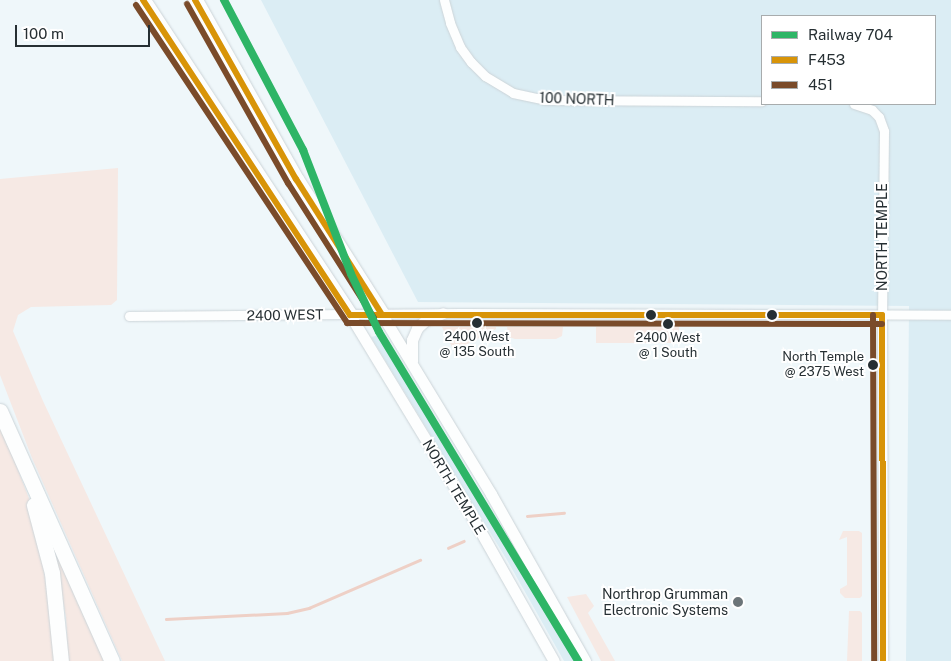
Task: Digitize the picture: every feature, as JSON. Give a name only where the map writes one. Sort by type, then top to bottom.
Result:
[{"type":"highway","points":[[143,0],[350,314]]},
{"type":"highway","points":[[195,0],[296,179],[381,313]]},
{"type":"highway","points":[[0,412],[44,536],[52,573],[61,661]]},
{"type":"highway","points":[[0,412],[112,661]]},
{"type":"main road","name":"NORTH TEMPLE","points":[[381,313],[491,494],[585,661]]},
{"type":"main road","name":"NORTH TEMPLE","points":[[350,314],[465,504],[554,661]]},
{"type":"main road","points":[[413,366],[412,347],[417,328],[426,320],[443,314]]},
{"type":"street","name":"100 NORTH","points":[[444,0],[450,23],[460,47],[471,62],[485,76],[513,93],[545,100],[761,101]]},
{"type":"street","name":"NORTH TEMPLE","points":[[857,105],[872,110],[879,117],[884,131],[882,173],[883,661]]},
{"type":"street","name":"2400 WEST","points":[[129,316],[381,313],[951,315]]},
{"type":"shaded area","points":[[261,0],[951,0],[951,661],[906,661],[909,306],[418,302]]},
{"type":"shaded area","points":[[118,168],[117,300],[111,305],[31,307],[18,315],[13,331],[43,401],[165,661],[122,661],[32,458],[0,375],[0,179]]},
{"type":"shaded area","points":[[442,327],[496,327],[496,329],[454,351]]},
{"type":"shaded area","points":[[507,327],[563,327],[562,336],[556,339],[515,339],[509,337]]},
{"type":"shaded area","points":[[596,327],[679,327],[679,343],[596,343]]},
{"type":"shaded area","points":[[384,334],[560,622],[581,661],[564,661],[507,560],[371,337]]},
{"type":"shaded area","points":[[0,423],[30,501],[39,536],[57,661],[0,661]]},
{"type":"shaded area","points":[[843,531],[859,531],[862,533],[862,596],[860,598],[845,598],[840,593],[840,589],[847,585],[847,537],[839,540]]},
{"type":"shaded area","points":[[59,550],[107,661],[68,661],[66,617],[54,552]]},
{"type":"shaded area","points":[[586,594],[594,606],[588,613],[615,661],[601,661],[567,597]]},
{"type":"shaded area","points":[[849,611],[860,611],[862,613],[862,661],[847,661]]},
{"type":"waterway","points":[[527,516],[564,513]]},
{"type":"waterway","points":[[448,548],[464,541]]},
{"type":"waterway","points":[[166,619],[287,613],[309,608],[420,560]]},
{"type":"rail line","name":"704","points":[[224,0],[303,150],[351,274],[379,332],[578,661]]},
{"type":"transit line","name":"F453","points":[[143,0],[350,315],[882,315]]},
{"type":"transit line","name":"F453","points":[[195,0],[296,179],[381,313]]},
{"type":"transit line","name":"451","points":[[187,4],[288,183],[374,318]]},
{"type":"transit line","name":"451","points":[[136,5],[347,323],[882,324]]},
{"type":"transit line","name":"451","points":[[873,315],[874,661]]},
{"type":"transit line","name":"F453","points":[[882,315],[883,661]]},
{"type":"place","name":"2400 West @ 135 South","points":[[477,323]]},
{"type":"place","name":"2400 West @ 1 South","points":[[668,324]]},
{"type":"place","name":"North Temple @ 2375 West","points":[[873,365]]},
{"type":"place","name":"Northrop Grumman Electronic Systems","points":[[738,602]]}]
